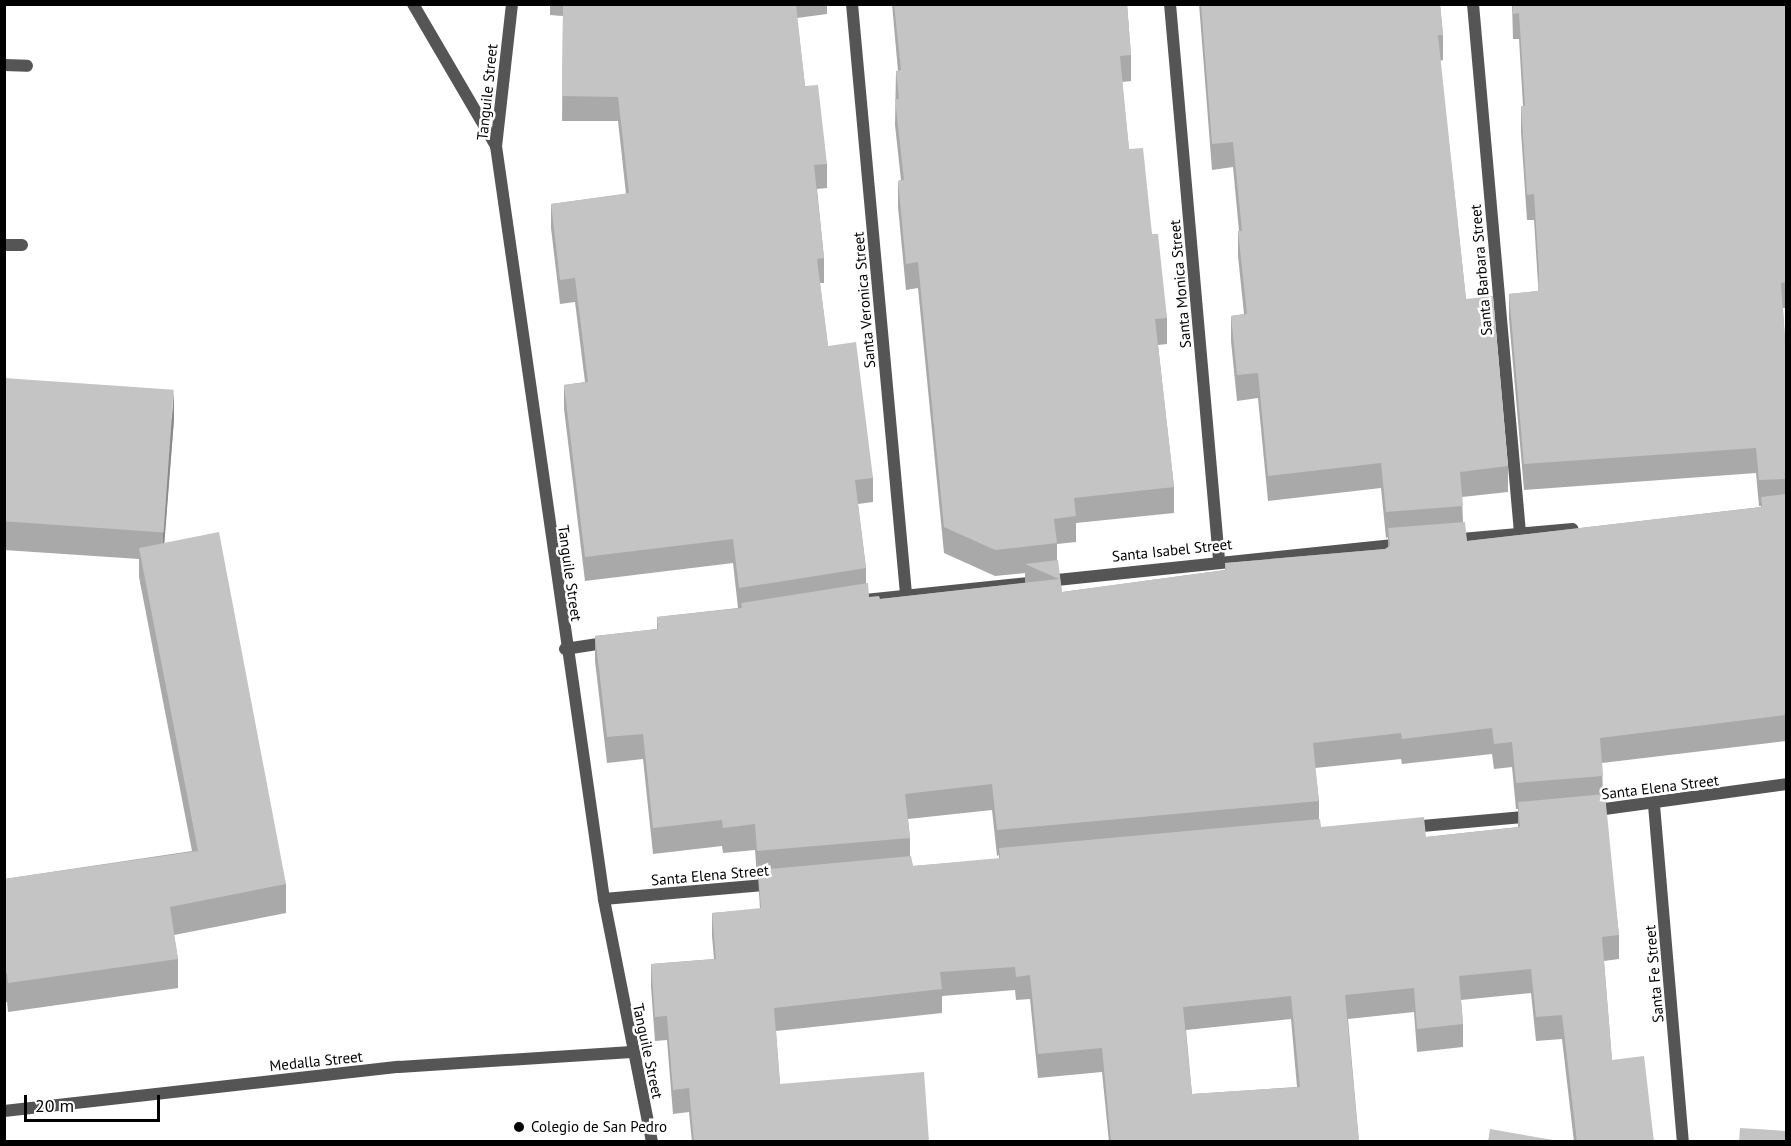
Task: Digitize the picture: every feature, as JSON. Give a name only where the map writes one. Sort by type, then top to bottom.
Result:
[{"type":"street","points":[[413,4],[496,146]]},
{"type":"street","name":"Tanguile Street","points":[[512,4],[496,146],[565,649],[604,899],[632,1052],[652,1142]]},
{"type":"street","name":"Santa Veronica Street","points":[[852,4],[906,594]]},
{"type":"street","name":"Santa Monica Street","points":[[1170,4],[1219,560]]},
{"type":"street","name":"Santa Barbara Street","points":[[1473,4],[1520,533]]},
{"type":"street","points":[[4,65],[27,66]]},
{"type":"street","points":[[4,245],[22,244]]},
{"type":"street","points":[[1439,541],[1589,528]]},
{"type":"street","name":"Santa Isabel Street","points":[[847,603],[906,594],[1219,560],[1416,543]]},
{"type":"street","points":[[565,649],[624,640]]},
{"type":"street","name":"Santa Elena Street","points":[[1571,812],[1654,805],[1786,784]]},
{"type":"street","name":"Santa Fe Street","points":[[1654,805],[1683,1142]]},
{"type":"street","points":[[1392,828],[1547,814]]},
{"type":"street","name":"Santa Elena Street","points":[[604,899],[795,882]]},
{"type":"street","name":"Medalla Street","points":[[4,1111],[399,1067],[632,1052]]},
{"type":"building","points":[[563,4],[796,4],[805,86],[818,85],[827,164],[814,165],[824,258],[817,259],[828,346],[856,342],[873,478],[855,480],[866,568],[739,588],[733,539],[585,557],[564,385],[588,382],[575,278],[560,280],[551,204],[629,193],[618,97],[562,96]]},
{"type":"building","points":[[894,4],[1127,4],[1131,55],[1120,56],[1129,149],[1143,148],[1152,234],[1158,234],[1167,318],[1155,319],[1174,487],[1074,498],[1076,516],[1054,519],[1057,543],[995,550],[944,527],[918,262],[906,264],[898,181],[904,180],[895,99],[899,99],[896,71],[901,70]]},
{"type":"building","points":[[1201,4],[1440,4],[1443,35],[1438,35],[1466,299],[1493,296],[1508,466],[1460,472],[1463,506],[1386,512],[1381,463],[1268,476],[1258,373],[1237,375],[1231,316],[1247,314],[1238,231],[1242,231],[1233,142],[1212,144]]},
{"type":"building","points":[[1513,4],[1786,4],[1786,282],[1781,283],[1786,355],[1786,479],[1759,480],[1756,448],[1524,464],[1509,294],[1538,291],[1539,273],[1534,194],[1527,195],[1521,106],[1525,106],[1519,13],[1513,14]]},
{"type":"building","points":[[4,378],[174,390],[164,533],[4,521]]},
{"type":"building","points":[[1786,494],[1786,715],[1600,738],[1603,776],[1516,783],[1512,742],[1494,744],[1492,728],[1402,739],[1401,733],[1313,743],[1319,801],[997,830],[992,784],[905,794],[910,838],[757,851],[755,824],[723,828],[722,820],[653,828],[643,734],[607,737],[595,636],[658,629],[657,617],[742,608],[741,603],[868,583],[869,597],[879,596],[880,599],[1059,579],[1025,564],[1058,560],[1062,592],[1226,570],[1225,563],[1385,549],[1390,546],[1388,528],[1465,522],[1467,541],[1762,507],[1761,497]]},
{"type":"building","points":[[219,532],[286,884],[170,907],[178,959],[8,983],[7,973],[4,973],[4,879],[198,851],[139,548]]},
{"type":"building","points":[[1605,794],[1619,935],[1602,937],[1612,1060],[1644,1056],[1654,1142],[1577,1142],[1562,1015],[1536,1017],[1531,969],[1459,976],[1463,1024],[1417,1029],[1414,988],[1345,995],[1359,1142],[1111,1142],[1102,1048],[1038,1054],[1030,975],[1016,977],[1015,967],[940,972],[942,989],[774,1008],[780,1084],[924,1072],[929,1142],[694,1142],[689,1088],[673,1090],[667,1016],[655,1017],[651,964],[716,959],[712,913],[761,908],[758,870],[911,856],[913,866],[1000,858],[999,848],[1320,819],[1321,827],[1424,817],[1426,837],[1520,827],[1518,802]],"holes":[[[1291,996],[1300,1087],[1192,1094],[1183,1007]]]},
{"type":"building","points":[[1740,1128],[1786,1131],[1786,1142],[1739,1142]]},
{"type":"building","points":[[1490,1129],[1565,1142],[1488,1142]]},
{"type":"place","name":"Colegio de San Pedro","points":[[519,1127]]}]
